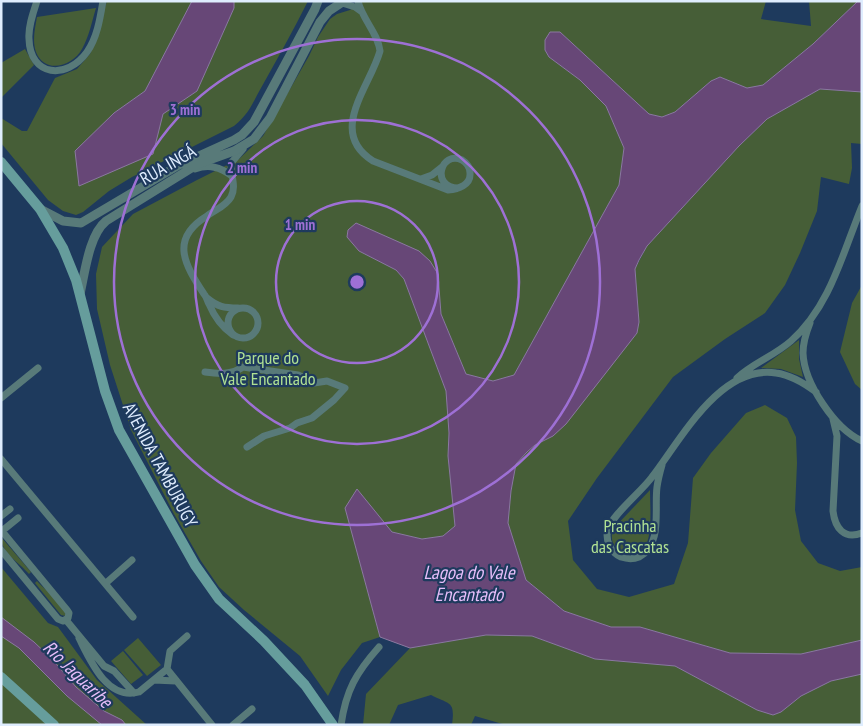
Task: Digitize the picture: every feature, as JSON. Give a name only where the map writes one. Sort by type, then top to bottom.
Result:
[{"type":"main road","name":"AVENIDA TAMBURUGY","points":[[1,162],[40,209],[63,248],[80,294],[102,382],[119,430],[194,566],[219,599],[264,641],[306,685],[333,725]]},
{"type":"main road","points":[[1,677],[54,725]]},
{"type":"street","points":[[37,1],[29,39],[32,53],[40,66],[48,71],[56,72],[73,66],[87,52],[99,23],[103,1]]},
{"type":"street","name":"RUA INGÁ","points":[[40,209],[62,221],[81,224],[179,165],[242,136],[254,122],[318,1]]},
{"type":"street","points":[[326,1],[343,2],[355,6],[362,13]]},
{"type":"street","points":[[358,1],[362,13],[380,45],[380,51],[353,115],[352,130],[354,138],[361,151],[374,161],[448,190],[466,184],[470,175],[465,162],[456,159],[447,162],[432,176],[421,179]]},
{"type":"street","name":"RUA INGÁ","points":[[80,294],[93,239],[99,227],[198,164],[234,151],[254,139],[270,118],[315,31],[329,12],[343,2]]},
{"type":"street","points":[[207,298],[224,308],[248,308],[257,315],[259,320],[257,331],[243,339],[233,335],[224,327],[188,268],[184,254],[184,245],[192,227],[221,207],[230,197],[234,185],[231,163],[254,139]]},
{"type":"street","points":[[444,165],[441,174],[444,183],[453,188],[458,188]]},
{"type":"street","points":[[184,173],[214,166],[232,176]]},
{"type":"street","points":[[862,206],[828,290],[812,318],[804,340],[803,353],[808,375],[816,392],[832,416],[852,436],[862,442]]},
{"type":"street","points":[[233,335],[229,330],[229,318],[232,312],[243,308]]},
{"type":"street","points":[[662,465],[657,488],[654,532],[650,549],[636,558],[620,557],[613,552],[607,537],[608,528],[612,521],[648,483],[696,417],[720,391],[741,374],[782,349],[812,318]]},
{"type":"street","points":[[796,336],[804,340]]},
{"type":"street","points":[[758,364],[761,373]]},
{"type":"street","points":[[206,372],[222,374],[236,372],[243,367],[298,375],[314,383],[327,380],[345,388],[312,418],[297,423],[290,428],[264,436],[248,447]]},
{"type":"street","points":[[1,398],[38,368]]},
{"type":"street","points":[[732,382],[761,373],[776,372],[800,381],[816,392]]},
{"type":"street","points":[[800,381],[805,380],[808,375]]},
{"type":"street","points":[[832,416],[837,436],[834,520],[840,531],[846,534],[851,536],[862,533]]},
{"type":"street","points":[[837,444],[852,436]]},
{"type":"street","points":[[1,459],[133,617]]},
{"type":"street","points":[[648,483],[657,488]]},
{"type":"street","points":[[1,516],[10,510]]},
{"type":"street","points":[[18,518],[2,530],[69,613],[66,620]]},
{"type":"street","points":[[1,550],[58,619],[61,621],[66,620]]},
{"type":"street","points":[[106,583],[132,560]]},
{"type":"street","points":[[28,582],[38,574]]},
{"type":"street","points":[[66,620],[79,638],[134,693]]},
{"type":"street","points":[[79,638],[88,657],[110,686],[134,693],[139,692],[167,669],[170,651],[187,636]]},
{"type":"street","points":[[341,725],[344,707],[354,678],[379,647]]},
{"type":"street","points":[[100,674],[108,668]]},
{"type":"street","points":[[167,669],[212,725]]},
{"type":"street","points":[[154,680],[176,681]]},
{"type":"street","points":[[234,725],[252,709]]},
{"type":"green space","points":[[107,1],[192,1],[145,91],[114,113],[76,151],[79,185],[153,153],[163,114],[197,91],[234,8],[234,1],[308,1],[247,113],[239,122],[132,177],[76,215],[63,211],[48,200],[1,143],[1,118],[22,131],[27,131],[55,78],[77,69],[90,54]]},
{"type":"green space","name":"Parque do Vale Encantado","points":[[361,1],[766,1],[761,19],[811,26],[809,1],[858,1],[813,44],[763,85],[747,88],[720,77],[711,81],[675,112],[662,117],[649,114],[560,32],[550,32],[545,41],[545,50],[549,57],[580,80],[606,106],[624,148],[619,185],[514,375],[493,381],[466,374],[441,314],[438,274],[359,251],[396,270],[404,279],[446,391],[449,433],[448,456],[455,526],[443,536],[422,539],[392,532],[357,490],[346,508],[380,637],[362,643],[341,670],[328,696],[300,656],[219,587],[201,561],[174,514],[131,430],[110,365],[97,309],[96,274],[102,247],[133,214],[239,159],[263,136],[330,19],[337,14],[350,10]]},
{"type":"green space","points":[[96,8],[87,39],[78,55],[59,66],[46,64],[40,59],[34,43],[37,17]]},
{"type":"green space","points":[[25,49],[34,65],[1,98],[1,63]]},
{"type":"green space","points":[[820,89],[862,92],[862,144],[851,143],[852,168],[849,184],[821,177],[817,211],[800,253],[785,285],[765,313],[673,377],[597,478],[568,521],[573,560],[597,589],[629,597],[674,584],[688,543],[693,478],[711,453],[746,413],[765,405],[787,418],[796,437],[795,510],[801,541],[818,563],[840,571],[862,567],[862,640],[801,654],[730,653],[640,627],[611,627],[564,611],[526,580],[508,523],[516,464],[535,445],[553,436],[637,333],[639,322],[635,269],[647,246],[739,146],[767,119]]},
{"type":"green space","points":[[862,285],[862,390],[855,384],[840,352],[852,303]]},
{"type":"green space","points":[[799,340],[799,359],[803,377],[781,369],[761,368]]},
{"type":"green space","name":"Pracinha das Cascatas","points":[[650,490],[650,520],[647,543],[637,553],[628,554],[620,552],[614,545],[612,530]]},
{"type":"green space","points":[[1,537],[31,572],[29,574],[7,553]]},
{"type":"green space","points":[[1,567],[48,623],[58,627],[97,680],[147,725],[1,725]]},
{"type":"green space","points":[[37,581],[59,601],[66,616],[61,615],[35,583]]},
{"type":"green space","points":[[486,635],[532,636],[595,659],[675,666],[757,710],[773,715],[781,712],[801,696],[831,681],[862,674],[862,725],[506,725],[475,716],[471,725],[452,725],[453,712],[450,705],[431,695],[398,705],[389,725],[363,725],[366,694],[410,648]]},
{"type":"green space","points":[[138,638],[161,665],[147,676],[124,650]]},
{"type":"green space","points":[[123,651],[143,675],[131,684],[111,661]]},
{"type":"water","points":[[192,1],[234,1],[234,8],[197,91],[163,114],[153,154],[79,186],[75,151],[114,113],[145,91]]},
{"type":"water","name":"Lagoa do Vale Encantado","points":[[858,1],[862,1],[862,92],[820,89],[767,119],[739,146],[647,246],[635,269],[639,322],[637,333],[566,424],[553,436],[535,445],[516,464],[508,523],[526,580],[564,611],[611,627],[640,627],[730,653],[801,654],[862,640],[862,674],[831,681],[801,696],[781,712],[773,715],[757,710],[675,666],[595,659],[532,636],[486,635],[410,648],[380,637],[345,508],[357,489],[392,532],[422,539],[443,536],[455,526],[448,456],[449,433],[446,391],[404,279],[396,270],[359,251],[347,237],[348,230],[356,223],[419,251],[430,261],[438,274],[441,314],[466,374],[493,381],[514,375],[619,185],[624,148],[606,106],[580,80],[549,57],[545,50],[545,40],[550,32],[560,32],[649,114],[662,117],[675,112],[711,81],[720,77],[747,88],[763,85],[813,44]]},
{"type":"water","points":[[1,617],[34,642],[52,659],[76,687],[104,711],[122,720],[126,725],[102,725],[67,696],[19,648],[1,636]]},
{"type":"water label","name":"Rio Jaguaribe","points":[[78,674]]}]
